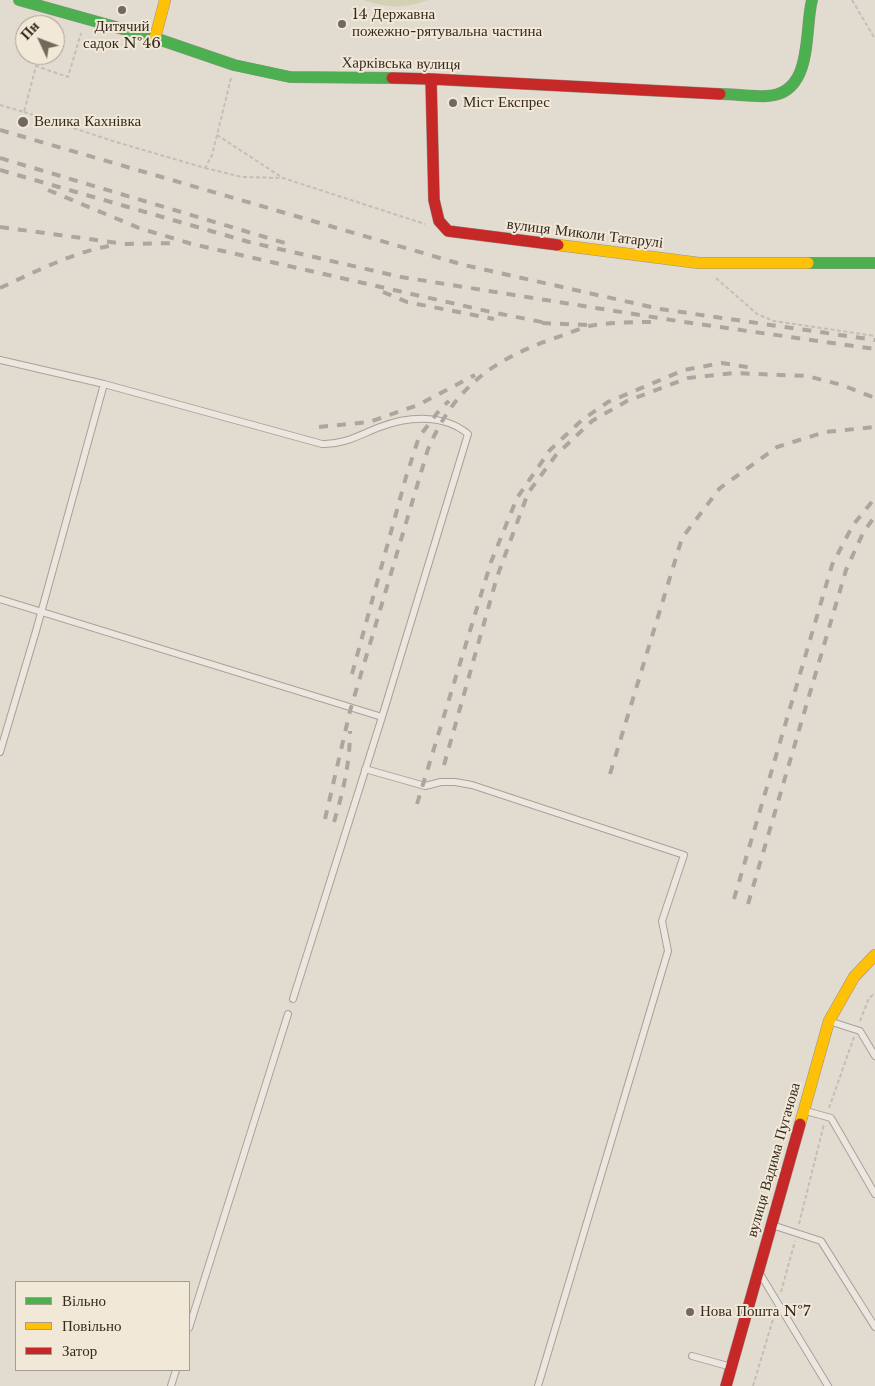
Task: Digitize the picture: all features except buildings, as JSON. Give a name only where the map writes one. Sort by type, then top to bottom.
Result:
[{"type":"street","name":"Харківська вулиця","points":[[19,0],[155,38],[234,65],[290,77],[431,79],[768,96],[780,93],[791,86],[799,76],[803,64],[812,0]]},
{"type":"street","points":[[155,38],[165,0]]},
{"type":"street","name":"вулиця Миколи Татарулі","points":[[431,79],[434,200],[439,221],[448,232],[699,263],[875,263]]},
{"type":"street","name":"вулиця Вадима Пугачова","points":[[730,1377],[829,1021],[854,977],[875,954]]},
{"type":"lane","points":[[0,360],[104,384],[322,444],[342,442],[397,422],[414,419],[442,421],[458,426],[468,434],[382,717],[292,1000]]},
{"type":"lane","points":[[0,752],[104,384]]},
{"type":"lane","points":[[0,598],[382,717]]},
{"type":"lane","points":[[365,769],[425,786],[441,782],[472,785],[684,855],[662,921],[668,951],[538,1386]]},
{"type":"lane","points":[[190,1325],[288,1014]]},
{"type":"lane","points":[[829,1021],[860,1031],[875,1056]]},
{"type":"lane","points":[[804,1110],[831,1118],[875,1194]]},
{"type":"lane","points":[[771,1225],[821,1241],[875,1327]]},
{"type":"lane","points":[[758,1272],[828,1386]]},
{"type":"lane","points":[[692,1356],[730,1377]]},
{"type":"lane","points":[[170,1386],[176,1371]]},
{"type":"path","points":[[852,0],[875,38]]},
{"type":"path","points":[[24,112],[36,66],[68,77],[85,19]]},
{"type":"path","points":[[205,168],[212,155],[234,65]]},
{"type":"path","points":[[0,105],[205,168],[242,177],[283,178]]},
{"type":"path","points":[[217,135],[283,178],[430,226]]},
{"type":"path","points":[[714,276],[757,314],[774,320],[875,336]]},
{"type":"path","points":[[753,1386],[797,1233],[826,1117],[869,998],[875,993]]},
{"type":"shaded area","points":[[363,0],[428,0],[412,5],[387,6]]},
{"type":"railway","points":[[0,130],[464,265],[660,309],[875,340]]},
{"type":"railway","points":[[0,158],[285,243]]},
{"type":"railway","points":[[0,170],[249,242],[401,277],[684,322],[875,349]]},
{"type":"railway","points":[[48,190],[139,228],[192,244],[547,323]]},
{"type":"railway","points":[[0,227],[126,244],[177,243]]},
{"type":"railway","points":[[0,288],[70,257],[114,245]]},
{"type":"railway","points":[[383,292],[407,302],[494,319]]},
{"type":"railway","points":[[325,819],[350,711],[428,449],[450,409],[463,392],[494,366],[533,347],[590,326],[656,322]]},
{"type":"railway","points":[[542,323],[587,325]]},
{"type":"railway","points":[[417,804],[491,562],[517,498],[550,450],[582,420],[608,402],[684,370],[722,363],[753,368]]},
{"type":"railway","points":[[444,765],[497,577],[528,493],[556,455],[592,421],[627,401],[688,378],[733,373],[807,376],[842,385],[875,398]]},
{"type":"railway","points":[[319,427],[369,422],[418,405],[475,375]]},
{"type":"railway","points":[[352,674],[406,477],[419,437],[441,408],[449,401]]},
{"type":"railway","points":[[610,774],[682,538],[720,488],[777,447],[825,432],[875,427]]},
{"type":"railway","points":[[734,899],[832,565],[853,525],[875,498]]},
{"type":"railway","points":[[748,904],[846,570],[863,533],[875,516]]},
{"type":"railway","points":[[334,822],[345,777],[350,731]]},
{"type":"traffic: fast","points":[[19,0],[155,38],[234,65],[290,77],[392,78]]},
{"type":"traffic: fast","points":[[720,94],[767,96],[782,93],[793,85],[800,73],[804,59],[812,0]]},
{"type":"traffic: fast","points":[[808,263],[875,263]]},
{"type":"traffic: slow","points":[[155,38],[165,0]]},
{"type":"traffic: slow","points":[[558,245],[699,263],[808,263]]},
{"type":"traffic: slow","points":[[800,1124],[829,1021],[854,977],[875,955]]},
{"type":"traffic: jam","points":[[392,78],[720,94]]},
{"type":"traffic: jam","points":[[431,79],[434,200],[439,221],[448,231],[558,245]]},
{"type":"traffic: jam","points":[[726,1386],[800,1124]]},
{"type":"place","name":"Дитячий садок №46","points":[[122,10]]},
{"type":"place","name":"14 Державна пожежно-рятувальна частина","points":[[342,24]]},
{"type":"place","name":"Міст Експрес","points":[[453,103]]},
{"type":"place","name":"Велика Кахнівка","points":[[23,122]]},
{"type":"place","name":"Нова Пошта №7","points":[[690,1312]]}]
